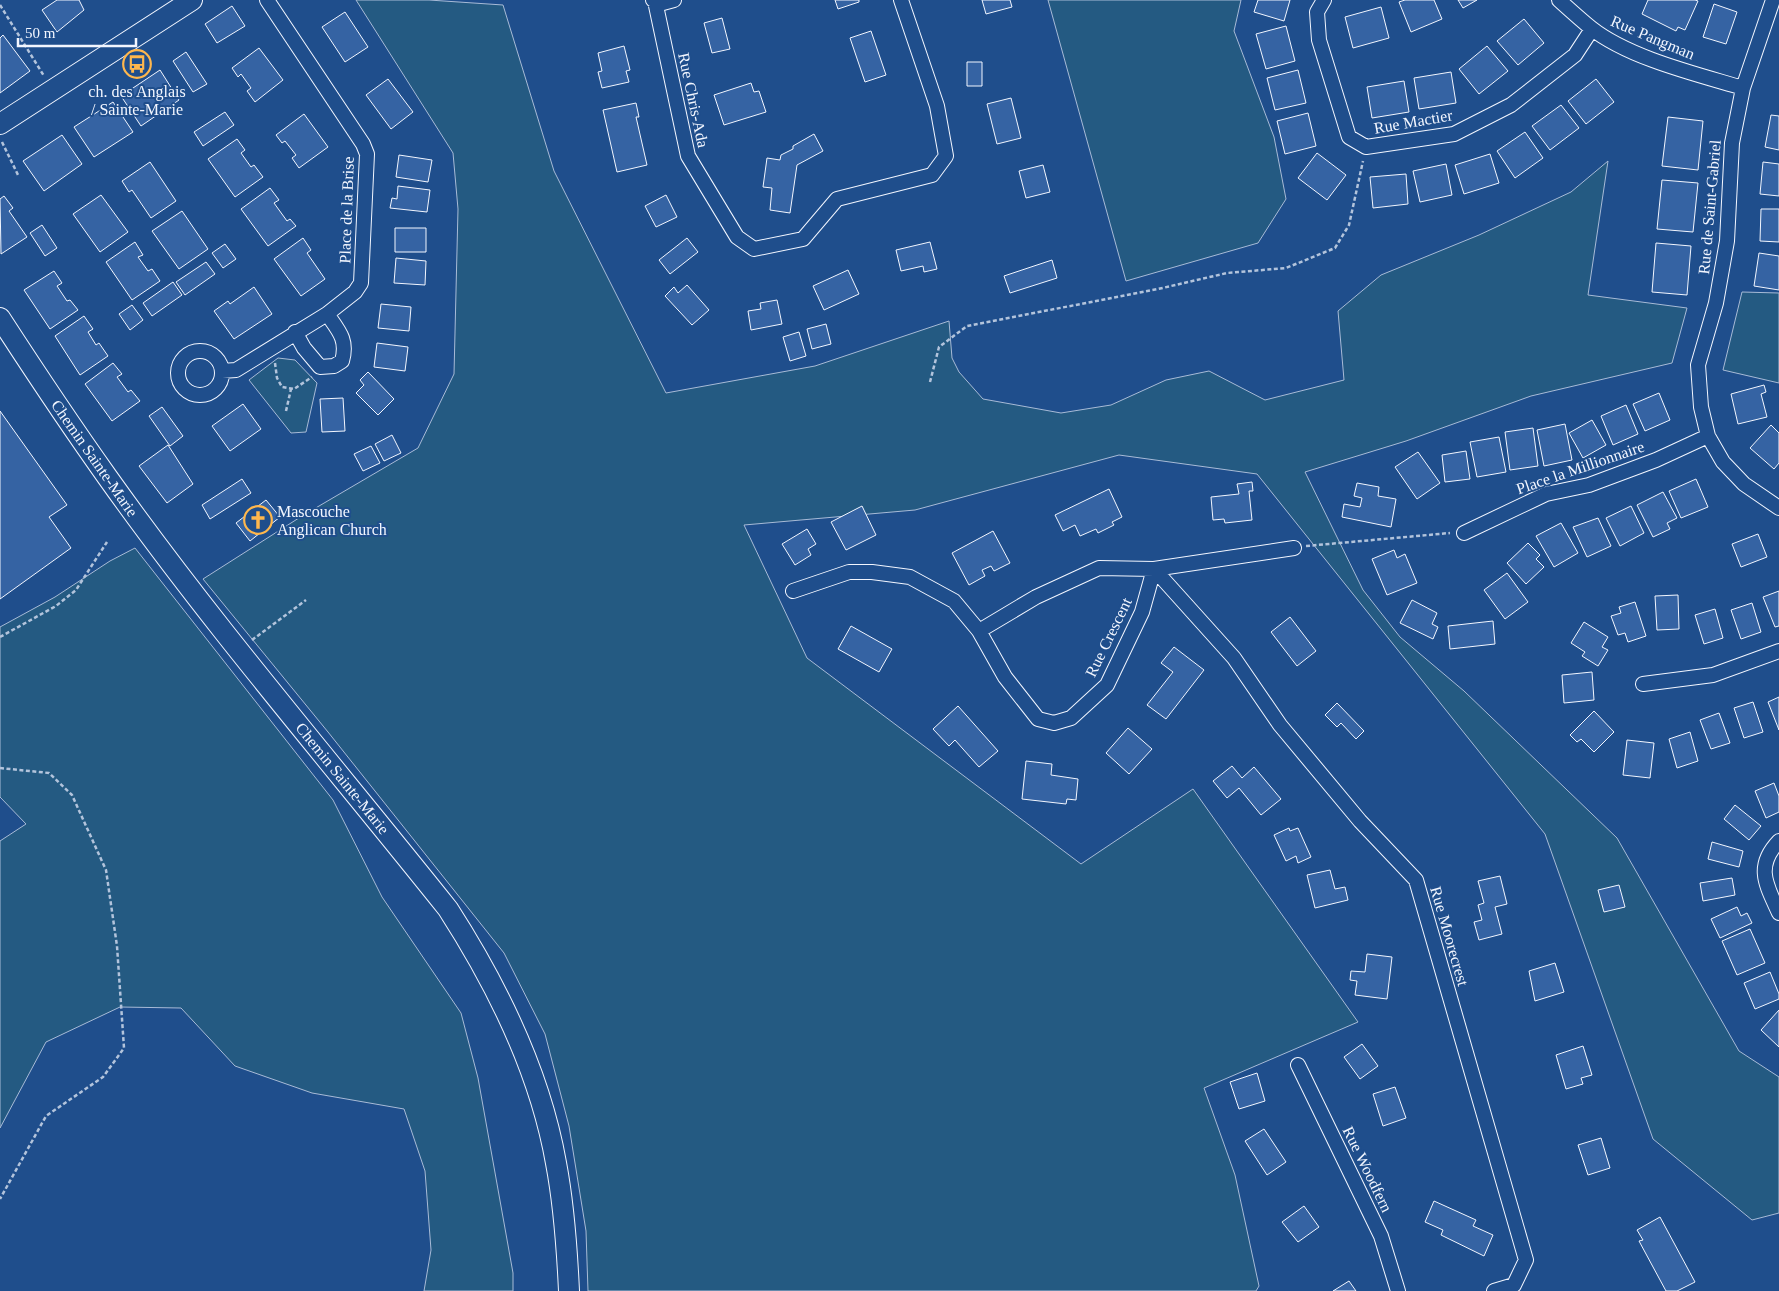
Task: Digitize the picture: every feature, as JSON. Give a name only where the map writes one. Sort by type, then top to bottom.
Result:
[{"type":"street","points":[[1,133],[53,90],[192,0]]},
{"type":"street","name":"Place de la Brise","points":[[222,371],[236,370],[327,314],[355,292],[361,283],[367,154],[363,144],[267,0]]},
{"type":"street","name":"Rue Chris-Ada","points":[[674,0],[663,3],[654,1],[688,156],[737,237],[754,249],[803,239],[837,199],[932,175],[946,156],[936,106],[901,0]]},
{"type":"street","name":"Rue Mactier","points":[[1324,0],[1317,12],[1319,40],[1349,137],[1366,147],[1454,134],[1487,118],[1510,104],[1575,55],[1592,29]]},
{"type":"street","name":"Rue Pangman","points":[[1559,0],[1592,29],[1626,48],[1681,70],[1743,88]]},
{"type":"street","name":"Rue de Saint-Gabriel","points":[[1773,0],[1743,88],[1732,143],[1727,241],[1716,303],[1698,364],[1701,407],[1708,436],[1723,462],[1744,484],[1779,508]]},
{"type":"street","points":[[295,332],[304,348],[320,367],[334,366],[342,361],[345,350],[343,338],[327,314]]},
{"type":"street","name":"Chemin Sainte-Marie","points":[[0,318],[109,479],[239,650],[448,909],[474,949],[521,1045],[542,1107],[559,1178],[566,1232],[569,1291]]},
{"type":"street","name":"Place la Millionnaire","points":[[1464,533],[1546,494],[1596,483],[1656,460],[1708,436]]},
{"type":"street","points":[[979,631],[1036,597],[1099,568],[1154,569],[1294,548]]},
{"type":"street","name":"Rue Crescent","points":[[793,591],[849,572],[872,572],[910,577],[954,601],[979,631],[1004,678],[1038,719],[1054,723],[1071,718],[1107,685],[1142,612],[1154,569]]},
{"type":"street","name":"Rue Moorecrest","points":[[1154,569],[1234,658],[1280,725],[1360,822],[1416,880],[1526,1260],[1514,1285],[1494,1291]]},
{"type":"street","points":[[1643,684],[1712,675],[1779,651]]},
{"type":"street","points":[[1779,841],[1765,865],[1763,877],[1779,913]]},
{"type":"street","name":"Rue Woodfern","points":[[1298,1066],[1381,1236],[1398,1291]]},
{"type":"path","points":[[0,5],[53,90]]},
{"type":"path","points":[[1,133],[18,177]]},
{"type":"path","points":[[930,382],[939,347],[967,326],[1158,289],[1227,273],[1286,268],[1335,248],[1349,225],[1366,147]]},
{"type":"path","points":[[275,360],[277,378],[282,387],[291,389],[306,382],[320,367]]},
{"type":"path","points":[[286,411],[291,389]]},
{"type":"path","points":[[1294,548],[1329,542],[1435,533],[1464,533]]},
{"type":"path","points":[[0,637],[56,606],[76,590],[107,542]]},
{"type":"path","points":[[239,650],[306,600]]},
{"type":"path","points":[[0,768],[49,773],[72,795],[106,870],[117,946],[124,1048],[103,1077],[46,1116],[0,1199]]},
{"type":"shaded area","points":[[356,0],[429,0],[503,5],[554,171],[666,393],[815,366],[949,321],[952,358],[959,372],[983,399],[1061,413],[1111,405],[1166,380],[1209,371],[1265,400],[1344,380],[1338,311],[1381,275],[1479,235],[1571,192],[1608,161],[1588,295],[1687,308],[1672,363],[1531,396],[1406,441],[1305,472],[1363,590],[1400,637],[1464,691],[1617,838],[1739,1051],[1779,1077],[1779,1213],[1752,1220],[1653,1139],[1545,834],[1257,474],[1119,455],[915,510],[744,525],[807,658],[1081,864],[1193,789],[1358,1022],[1204,1088],[1235,1175],[1259,1286],[1256,1291],[588,1291],[586,1231],[569,1126],[545,1034],[504,953],[203,579],[302,516],[418,448],[454,374],[458,209],[453,153]]},
{"type":"shaded area","points":[[1048,0],[1241,0],[1234,31],[1274,137],[1286,199],[1258,243],[1126,281]]},
{"type":"shaded area","points":[[1742,292],[1779,293],[1779,383],[1723,370]]},
{"type":"shaded area","points":[[278,358],[295,360],[317,383],[306,432],[291,433],[249,380]]},
{"type":"shaded area","points":[[135,548],[333,800],[382,897],[461,1013],[478,1078],[513,1273],[513,1291],[424,1291],[431,1250],[425,1171],[404,1109],[312,1093],[235,1066],[181,1008],[120,1007],[46,1042],[0,1128],[0,841],[26,824],[0,797],[0,627],[55,597],[110,561]]},
{"type":"building","points":[[57,0],[79,0],[84,10],[57,32],[42,10]]},
{"type":"building","points":[[835,0],[859,0],[859,2],[838,9]]},
{"type":"building","points":[[982,0],[1010,0],[1012,7],[986,14]]},
{"type":"building","points":[[1258,0],[1290,0],[1284,21],[1254,12]]},
{"type":"building","points":[[1405,0],[1434,0],[1442,19],[1411,32],[1399,2]]},
{"type":"building","points":[[1458,0],[1477,0],[1463,8]]},
{"type":"building","points":[[1648,0],[1698,1],[1685,30],[1678,27],[1676,31],[1642,14]]},
{"type":"building","points":[[1714,4],[1737,12],[1726,44],[1703,37]]},
{"type":"building","points":[[232,6],[245,26],[217,43],[205,24]]},
{"type":"building","points":[[1381,7],[1389,38],[1353,48],[1345,17]]},
{"type":"building","points":[[345,12],[368,47],[345,62],[322,27]]},
{"type":"building","points":[[722,18],[730,49],[712,53],[704,23]]},
{"type":"building","points":[[1524,19],[1544,43],[1518,65],[1497,41]]},
{"type":"building","points":[[1286,26],[1295,61],[1266,69],[1256,34]]},
{"type":"building","points":[[871,31],[886,75],[865,82],[850,38]]},
{"type":"building","points":[[3,35],[30,71],[0,93],[0,38]]},
{"type":"building","points":[[624,46],[630,70],[626,71],[629,82],[602,88],[598,72],[602,71],[598,53]]},
{"type":"building","points":[[1487,46],[1508,71],[1479,94],[1459,69]]},
{"type":"building","points":[[259,48],[283,80],[255,102],[247,91],[251,88],[241,74],[238,77],[232,68]]},
{"type":"building","points":[[186,52],[207,84],[193,92],[173,61]]},
{"type":"building","points":[[967,62],[982,62],[982,86],[967,86]]},
{"type":"building","points":[[160,70],[179,100],[141,126],[121,96]]},
{"type":"building","points":[[1298,70],[1306,103],[1275,110],[1267,78]]},
{"type":"building","points":[[1451,72],[1456,103],[1419,109],[1414,78]]},
{"type":"building","points":[[388,79],[413,112],[391,129],[366,95]]},
{"type":"building","points":[[1596,79],[1614,102],[1586,124],[1568,101]]},
{"type":"building","points":[[1404,81],[1409,112],[1372,118],[1367,87]]},
{"type":"building","points":[[751,83],[754,92],[759,91],[766,112],[724,125],[714,95]]},
{"type":"building","points":[[1011,98],[1021,138],[997,144],[987,104]]},
{"type":"building","points":[[113,102],[133,132],[94,157],[74,127]]},
{"type":"building","points":[[636,103],[639,117],[636,117],[647,165],[617,172],[603,110]]},
{"type":"building","points":[[1561,105],[1579,128],[1550,150],[1532,126]]},
{"type":"building","points":[[225,112],[234,125],[203,146],[194,132]]},
{"type":"building","points":[[1308,113],[1316,146],[1285,154],[1277,121]]},
{"type":"building","points":[[304,114],[328,147],[299,168],[292,158],[296,155],[285,141],[282,143],[276,135]]},
{"type":"building","points":[[1771,115],[1779,116],[1779,150],[1765,147]]},
{"type":"building","points":[[1668,117],[1703,121],[1698,170],[1662,166]]},
{"type":"building","points":[[1525,132],[1543,158],[1515,178],[1497,151]]},
{"type":"building","points":[[814,134],[823,151],[797,165],[790,213],[770,210],[772,188],[763,187],[767,158],[780,160],[781,155]]},
{"type":"building","points":[[62,135],[82,164],[44,191],[23,161]]},
{"type":"building","points":[[237,139],[245,150],[241,153],[251,167],[254,165],[263,177],[235,197],[208,159]]},
{"type":"building","points":[[1317,153],[1346,175],[1327,200],[1298,178]]},
{"type":"building","points":[[1490,154],[1499,183],[1464,194],[1455,165]]},
{"type":"building","points":[[399,155],[432,160],[428,182],[396,177]]},
{"type":"building","points":[[150,162],[176,201],[151,218],[132,190],[129,192],[122,181]]},
{"type":"building","points":[[1763,162],[1779,164],[1779,196],[1760,194]]},
{"type":"building","points":[[1446,164],[1452,195],[1420,202],[1413,171]]},
{"type":"building","points":[[1043,165],[1050,192],[1026,198],[1019,171]]},
{"type":"building","points":[[1406,174],[1408,204],[1373,208],[1370,177]]},
{"type":"building","points":[[1662,180],[1698,183],[1693,232],[1657,229]]},
{"type":"building","points":[[398,186],[430,190],[427,212],[390,208],[392,198],[397,199]]},
{"type":"building","points":[[270,188],[279,200],[274,203],[287,221],[290,219],[296,226],[268,246],[241,209]]},
{"type":"building","points":[[101,195],[128,232],[100,252],[73,214]]},
{"type":"building","points":[[666,195],[677,217],[656,227],[645,206]]},
{"type":"building","points":[[4,196],[13,208],[9,211],[27,237],[1,254],[0,199]]},
{"type":"building","points":[[1761,209],[1779,209],[1779,242],[1760,241]]},
{"type":"building","points":[[182,211],[208,249],[179,269],[152,231]]},
{"type":"building","points":[[42,225],[57,248],[45,256],[30,233]]},
{"type":"building","points":[[395,228],[426,228],[426,252],[395,252]]},
{"type":"building","points":[[303,238],[311,250],[307,253],[325,279],[301,296],[274,259]]},
{"type":"building","points":[[687,238],[698,252],[670,274],[659,260]]},
{"type":"building","points":[[135,242],[143,255],[138,257],[148,271],[152,269],[160,281],[132,300],[106,262]]},
{"type":"building","points":[[930,242],[937,269],[924,272],[923,266],[901,271],[896,250]]},
{"type":"building","points":[[1656,243],[1691,246],[1687,295],[1652,292]]},
{"type":"building","points":[[225,244],[236,259],[223,268],[212,253]]},
{"type":"building","points":[[1759,253],[1779,256],[1779,290],[1754,286]]},
{"type":"building","points":[[396,258],[426,261],[425,285],[394,283]]},
{"type":"building","points":[[1052,260],[1057,278],[1010,293],[1004,276]]},
{"type":"building","points":[[206,262],[215,274],[185,295],[176,282]]},
{"type":"building","points":[[848,270],[859,294],[824,310],[813,286]]},
{"type":"building","points":[[54,271],[62,283],[57,286],[67,301],[70,300],[78,310],[50,329],[24,290]]},
{"type":"building","points":[[173,282],[182,295],[152,316],[143,303]]},
{"type":"building","points":[[687,285],[709,310],[692,325],[665,296],[674,287],[678,293]]},
{"type":"building","points":[[254,287],[272,314],[234,339],[214,311],[228,301],[230,304]]},
{"type":"building","points":[[777,300],[782,324],[751,330],[748,311],[761,309],[760,303]]},
{"type":"building","points":[[381,304],[411,307],[409,331],[378,328]]},
{"type":"building","points":[[132,305],[143,320],[130,330],[119,314]]},
{"type":"building","points":[[84,316],[93,329],[88,332],[96,345],[99,343],[108,356],[80,375],[55,336]]},
{"type":"building","points":[[826,324],[831,344],[812,349],[807,329]]},
{"type":"building","points":[[799,332],[806,356],[790,361],[783,337]]},
{"type":"building","points":[[377,343],[408,347],[405,371],[374,367]]},
{"type":"building","points":[[113,363],[122,374],[117,377],[128,392],[131,390],[140,401],[112,421],[85,384]]},
{"type":"building","points":[[368,372],[394,399],[378,415],[356,393],[364,385],[360,380]]},
{"type":"building","points":[[1764,385],[1766,392],[1761,394],[1767,417],[1738,424],[1731,394]]},
{"type":"building","points":[[1659,393],[1670,420],[1645,431],[1633,404]]},
{"type":"building","points":[[343,398],[345,431],[322,432],[320,399]]},
{"type":"building","points":[[243,404],[261,429],[230,451],[212,426]]},
{"type":"building","points":[[1626,405],[1638,434],[1613,445],[1601,416]]},
{"type":"building","points":[[162,407],[183,436],[170,446],[149,416]]},
{"type":"building","points":[[0,411],[67,505],[49,517],[71,548],[0,599]]},
{"type":"building","points":[[1592,420],[1606,445],[1583,458],[1569,433]]},
{"type":"building","points":[[1565,424],[1572,460],[1544,466],[1537,430]]},
{"type":"building","points":[[1771,425],[1779,433],[1779,463],[1774,469],[1750,448]]},
{"type":"building","points":[[1533,428],[1538,466],[1510,470],[1505,432]]},
{"type":"building","points":[[392,435],[401,453],[384,461],[375,444]]},
{"type":"building","points":[[1499,437],[1506,472],[1477,477],[1470,442]]},
{"type":"building","points":[[168,445],[193,484],[167,503],[139,466]]},
{"type":"building","points":[[371,446],[380,463],[363,471],[354,454]]},
{"type":"building","points":[[1466,451],[1470,479],[1445,482],[1442,455]]},
{"type":"building","points":[[1418,452],[1440,483],[1417,499],[1395,467]]},
{"type":"building","points":[[242,479],[251,493],[210,519],[202,505]]},
{"type":"building","points":[[1696,479],[1708,507],[1681,518],[1669,491]]},
{"type":"building","points":[[1252,482],[1253,491],[1249,491],[1252,520],[1225,523],[1224,519],[1213,520],[1211,497],[1239,494],[1237,484]]},
{"type":"building","points":[[1357,483],[1379,487],[1378,496],[1396,499],[1391,527],[1342,517],[1344,504],[1360,507],[1362,498],[1354,496]]},
{"type":"building","points":[[1109,489],[1122,517],[1112,522],[1114,525],[1098,533],[1096,529],[1080,536],[1075,525],[1063,531],[1055,515]]},
{"type":"building","points":[[1663,492],[1677,518],[1667,523],[1670,529],[1653,537],[1637,505]]},
{"type":"building","name":"Mascouche Anglican Church","points":[[266,500],[280,517],[250,541],[236,523]]},
{"type":"building","points":[[862,506],[876,535],[846,550],[831,522]]},
{"type":"building","points":[[1631,506],[1644,533],[1620,546],[1606,518]]},
{"type":"building","points":[[1598,518],[1611,546],[1587,557],[1573,527]]},
{"type":"building","points":[[1561,523],[1578,553],[1554,567],[1536,536]]},
{"type":"building","points":[[807,529],[816,544],[808,549],[811,555],[795,565],[782,544]]},
{"type":"building","points":[[993,531],[1010,563],[994,571],[991,566],[982,570],[985,576],[969,585],[952,553]]},
{"type":"building","points":[[1758,534],[1767,557],[1741,567],[1732,544]]},
{"type":"building","points":[[1528,543],[1540,555],[1536,559],[1544,567],[1526,584],[1507,563]]},
{"type":"building","points":[[1394,550],[1397,558],[1405,554],[1417,583],[1387,595],[1372,559]]},
{"type":"building","points":[[1507,573],[1528,602],[1505,619],[1484,590]]},
{"type":"building","points":[[1779,591],[1779,626],[1775,627],[1763,597]]},
{"type":"building","points":[[1678,595],[1679,629],[1657,630],[1655,596]]},
{"type":"building","points":[[1412,600],[1437,613],[1432,624],[1438,627],[1433,639],[1400,623]]},
{"type":"building","points":[[1635,602],[1646,636],[1628,642],[1625,633],[1618,635],[1611,616],[1621,613],[1619,607]]},
{"type":"building","points":[[1752,603],[1761,632],[1741,639],[1731,610]]},
{"type":"building","points":[[1715,609],[1723,638],[1704,644],[1695,615]]},
{"type":"building","points":[[1290,617],[1316,651],[1297,666],[1271,632]]},
{"type":"building","points":[[1493,621],[1495,644],[1450,649],[1448,626]]},
{"type":"building","points":[[1584,622],[1608,637],[1602,647],[1608,650],[1598,666],[1582,656],[1585,652],[1571,643]]},
{"type":"building","points":[[851,626],[892,649],[879,672],[838,649]]},
{"type":"building","points":[[1174,647],[1204,670],[1166,719],[1147,705],[1173,672],[1161,663]]},
{"type":"building","points":[[1592,672],[1594,700],[1564,703],[1562,675]]},
{"type":"building","points":[[1779,697],[1779,730],[1768,702]]},
{"type":"building","points":[[1753,702],[1763,732],[1744,738],[1734,708]]},
{"type":"building","points":[[1337,703],[1364,731],[1356,739],[1341,723],[1337,727],[1325,715]]},
{"type":"building","points":[[958,706],[998,751],[979,767],[955,740],[949,746],[933,729]]},
{"type":"building","points":[[1594,711],[1614,732],[1594,752],[1581,739],[1577,742],[1570,735]]},
{"type":"building","points":[[1719,713],[1730,743],[1711,749],[1700,720]]},
{"type":"building","points":[[1128,728],[1152,749],[1129,774],[1106,753]]},
{"type":"building","points":[[1690,732],[1698,761],[1677,768],[1669,739]]},
{"type":"building","points":[[1627,740],[1654,743],[1650,778],[1623,775]]},
{"type":"building","points":[[1026,761],[1052,764],[1051,775],[1078,779],[1076,800],[1067,799],[1066,804],[1022,799]]},
{"type":"building","points":[[1232,766],[1242,778],[1254,767],[1281,799],[1261,815],[1239,788],[1227,798],[1213,781]]},
{"type":"building","points":[[1774,783],[1779,796],[1779,812],[1766,818],[1755,791]]},
{"type":"building","points":[[1735,805],[1761,826],[1749,840],[1724,819]]},
{"type":"building","points":[[1289,828],[1290,831],[1298,828],[1311,857],[1298,863],[1296,856],[1286,861],[1274,835]]},
{"type":"building","points":[[1712,842],[1743,851],[1739,867],[1708,859]]},
{"type":"building","points":[[1330,870],[1335,889],[1345,887],[1348,900],[1315,908],[1307,875]]},
{"type":"building","points":[[1500,876],[1507,904],[1495,907],[1502,934],[1479,940],[1474,922],[1482,920],[1478,905],[1484,903],[1478,881]]},
{"type":"building","points":[[1732,878],[1735,895],[1703,901],[1700,883]]},
{"type":"building","points":[[1619,885],[1625,907],[1604,912],[1598,890]]},
{"type":"building","points":[[1737,907],[1741,916],[1747,913],[1752,923],[1720,938],[1711,919]]},
{"type":"building","points":[[1750,929],[1765,963],[1737,975],[1722,941]]},
{"type":"building","points":[[1367,954],[1392,957],[1387,999],[1355,995],[1357,981],[1350,980],[1351,971],[1365,972]]},
{"type":"building","points":[[1555,963],[1564,992],[1535,1001],[1529,971]]},
{"type":"building","points":[[1770,972],[1779,994],[1779,999],[1755,1009],[1744,983]]},
{"type":"building","points":[[1779,1010],[1779,1047],[1761,1030]]},
{"type":"building","points":[[1362,1044],[1378,1066],[1360,1079],[1344,1057]]},
{"type":"building","points":[[1583,1046],[1592,1075],[1581,1078],[1583,1084],[1566,1089],[1556,1055]]},
{"type":"building","points":[[1257,1073],[1265,1101],[1239,1109],[1230,1082]]},
{"type":"building","points":[[1395,1087],[1406,1118],[1383,1126],[1373,1094]]},
{"type":"building","points":[[1264,1129],[1286,1162],[1267,1175],[1245,1141]]},
{"type":"building","points":[[1601,1138],[1610,1168],[1588,1175],[1578,1145]]},
{"type":"building","points":[[1434,1201],[1476,1220],[1473,1226],[1493,1235],[1484,1256],[1441,1235],[1443,1230],[1425,1222]]},
{"type":"building","points":[[1304,1206],[1319,1227],[1298,1242],[1282,1222]]},
{"type":"building","points":[[1660,1217],[1695,1282],[1677,1291],[1666,1291],[1639,1241],[1643,1240],[1637,1230]]},
{"type":"building","points":[[1349,1281],[1356,1291],[1333,1291]]},
{"type":"place","name":"ch. des Anglais / Sainte-Marie","points":[[137,64]]},
{"type":"place","name":"Mascouche Anglican Church","points":[[258,520]]}]
